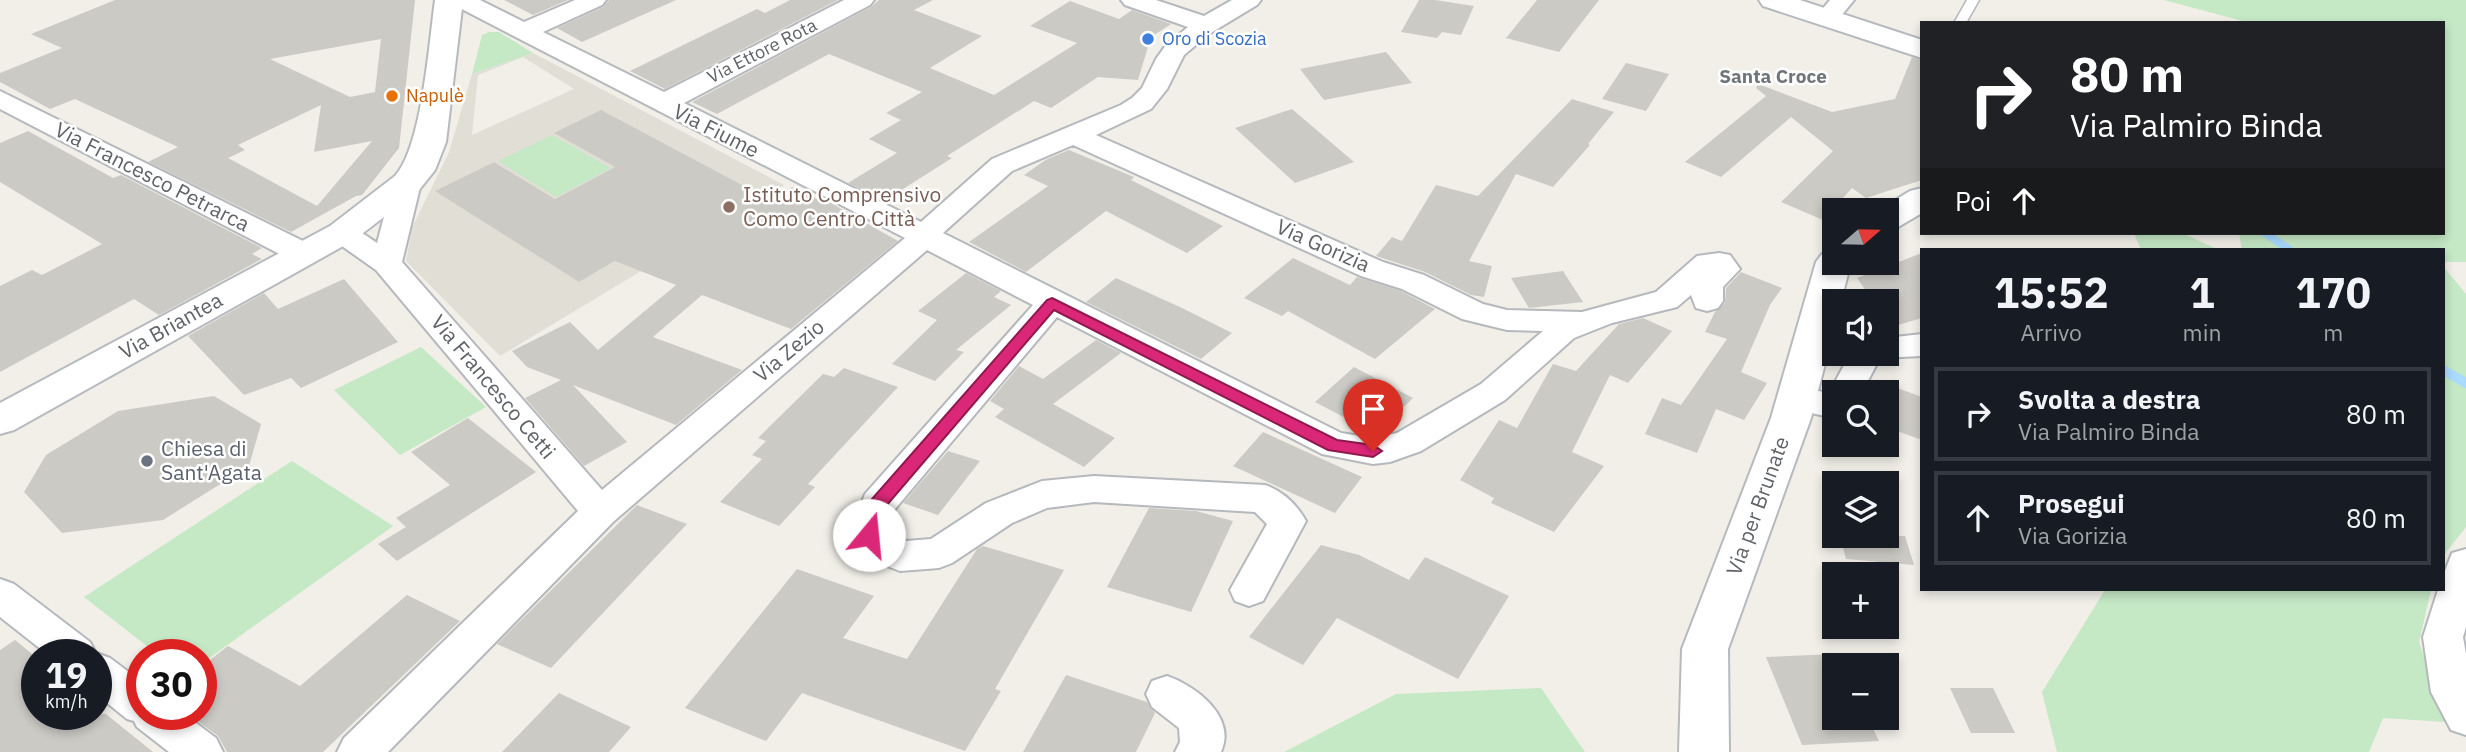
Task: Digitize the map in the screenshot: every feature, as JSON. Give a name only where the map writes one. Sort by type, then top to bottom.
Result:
[{"type":"street","name":"Via Fiume","points":[[461,0],[1052,303]]},
{"type":"street","points":[[387,263],[407,183],[419,170],[430,142],[448,13],[517,27],[594,0]]},
{"type":"street","name":"Via Ettore Rota","points":[[663,103],[862,0]]},
{"type":"street","points":[[1133,0],[1208,26]]},
{"type":"street","name":"Via Zezio","points":[[359,752],[600,512],[923,237],[942,216],[1002,165],[1130,111],[1147,101],[1173,53],[1187,39],[1248,0]]},
{"type":"street","points":[[1773,0],[1835,8],[1920,49]]},
{"type":"street","name":"Via Francesco Petrarca","points":[[0,99],[304,254]]},
{"type":"street","name":"Via Gorizia","points":[[1072,134],[1372,269],[1413,282],[1473,312],[1507,320],[1582,322]]},
{"type":"street","name":"Via Briantea","points":[[0,420],[342,233],[407,183]]},
{"type":"street","points":[[1899,212],[1920,199]]},
{"type":"street","name":"Via Francesco Cetti","points":[[342,233],[387,263],[600,512]]},
{"type":"street","name":"Via Gorizia","points":[[1052,303],[1334,446],[1373,451],[1409,443],[1493,392],[1563,331],[1582,322],[1666,300],[1703,265],[1719,262],[1725,269],[1708,284],[1705,292],[1707,301]]},
{"type":"street","name":"Via per Brunate","points":[[1704,752],[1705,649],[1815,402],[1832,275]]},
{"type":"street","points":[[1052,303],[878,504],[869,535],[900,556],[939,553],[999,513],[1042,495],[1094,489],[1265,499],[1287,521],[1249,590]]},
{"type":"street","points":[[1899,348],[1920,345]]},
{"type":"street","points":[[2466,564],[2443,637],[2452,692],[2466,717]]},
{"type":"street","points":[[0,595],[57,639]]},
{"type":"street","points":[[112,683],[126,693]]},
{"type":"street","points":[[1167,694],[1200,720],[1202,747],[1197,752]]},
{"type":"street","points":[[173,730],[201,752]]},
{"type":"lane","points":[[1961,21],[1973,0]]},
{"type":"shaded area","name":"Istituto Comprensivo Como Centro Città","points":[[533,53],[784,185],[500,356],[406,261],[412,228],[449,152],[472,74]],"holes":[[[523,57],[574,89],[472,135],[478,75]],[[555,133],[744,187],[579,282],[436,191],[494,162],[555,199],[615,167]]]},
{"type":"green space","points":[[2164,0],[2466,0],[2466,262],[2445,262],[2445,248],[2242,248],[2239,235],[2445,235],[2445,21],[2243,21]]},
{"type":"green space","points":[[499,32],[533,53],[472,74],[482,35]]},
{"type":"green space","points":[[552,135],[611,168],[556,197],[498,161]]},
{"type":"green space","points":[[2135,235],[2186,235],[2215,248],[2140,248]]},
{"type":"green space","points":[[2445,268],[2466,294],[2466,527],[2445,553]]},
{"type":"green space","points":[[421,347],[486,407],[400,455],[334,390]]},
{"type":"green space","points":[[292,461],[393,526],[217,652],[217,639],[138,639],[84,597]]},
{"type":"green space","points":[[2104,591],[2431,591],[2419,642],[2446,722],[2383,718],[2369,752],[2057,752],[2042,692]]},
{"type":"green space","points":[[1541,688],[1585,752],[1284,752],[1396,694]]},
{"type":"building","points":[[115,0],[415,0],[399,148],[362,195],[291,232],[148,162],[178,147],[75,99],[50,109],[0,82],[0,73],[62,48],[31,34]],"holes":[[[381,39],[375,92],[350,97],[270,59]],[[321,105],[314,152],[372,141],[317,206],[228,158],[245,150],[238,145]]]},
{"type":"building","points":[[504,0],[568,0],[533,15]]},
{"type":"building","points":[[609,0],[676,0],[582,42],[557,28],[603,7]]},
{"type":"building","points":[[790,0],[838,0],[665,89],[630,71],[757,9],[765,13]]},
{"type":"building","points":[[879,0],[933,0],[914,10],[982,36],[930,68],[994,95],[1077,43],[1030,26],[1070,1],[1119,19],[1132,10],[1171,24],[1151,37],[1138,80],[1098,77],[1051,108],[1034,101],[947,156],[952,158],[884,201],[848,183],[897,153],[869,139],[901,120],[886,113],[922,92],[829,54],[717,114],[692,102],[871,7]]},
{"type":"building","points":[[1419,0],[1474,6],[1461,35],[1442,32],[1437,38],[1401,32]]},
{"type":"building","points":[[1537,0],[1599,0],[1559,52],[1506,38]]},
{"type":"building","points":[[1386,52],[1412,83],[1324,100],[1300,69]]},
{"type":"building","points":[[1912,57],[1920,59],[1920,181],[1866,198],[1852,188],[1843,198],[1822,198],[1822,220],[1781,202],[1833,151],[1791,117],[1721,177],[1685,162],[1766,96],[1756,88],[1758,84],[1832,112],[1895,99]]},
{"type":"building","points":[[1626,63],[1669,74],[1646,111],[1602,99]]},
{"type":"building","points":[[1572,99],[1614,112],[1588,144],[1590,145],[1553,187],[1516,174],[1469,261],[1492,266],[1484,297],[1471,295],[1425,272],[1376,256],[1392,237],[1402,241],[1436,185],[1478,196]]},
{"type":"building","points":[[1292,109],[1354,162],[1295,183],[1235,128]]},
{"type":"building","points":[[601,110],[770,200],[792,187],[819,200],[822,198],[898,241],[791,329],[702,295],[653,337],[742,370],[676,425],[573,385],[627,442],[584,466],[525,398],[561,380],[527,367],[512,351],[570,322],[598,350],[676,285],[615,261],[579,282],[435,191],[494,162],[555,199],[615,167],[554,133]]},
{"type":"building","points":[[28,131],[113,178],[121,175],[262,248],[252,254],[262,259],[159,315],[134,299],[0,372],[0,286],[32,270],[42,275],[102,244],[0,182],[0,143]]},
{"type":"building","points":[[1069,150],[1134,177],[1131,180],[1223,226],[1187,253],[1106,211],[1026,272],[969,242],[1048,186],[1024,175],[1047,159]]},
{"type":"building","points":[[1920,254],[1920,319],[1899,325],[1899,289],[1865,289],[1857,278],[1865,275],[1899,275],[1899,262]]},
{"type":"building","points":[[1293,258],[1350,285],[1357,277],[1401,291],[1435,309],[1375,359],[1288,311],[1282,316],[1244,298]]},
{"type":"building","points":[[1563,271],[1583,302],[1529,308],[1511,278]]},
{"type":"building","points":[[1741,272],[1782,288],[1770,305],[1741,372],[1767,383],[1744,420],[1716,409],[1697,453],[1645,434],[1662,398],[1681,405],[1727,339],[1705,332],[1715,312],[1725,303],[1726,288]]},
{"type":"building","points":[[966,273],[1001,291],[994,297],[1011,305],[956,350],[964,352],[935,381],[892,364],[937,320],[918,311]]},
{"type":"building","points":[[1116,278],[1232,333],[1201,359],[1086,302]]},
{"type":"building","points":[[344,279],[398,342],[301,388],[291,378],[244,395],[188,336],[264,293],[278,309]]},
{"type":"building","points":[[1643,318],[1672,331],[1628,383],[1610,375],[1572,452],[1604,466],[1554,532],[1491,503],[1494,498],[1460,480],[1499,420],[1517,428],[1553,364],[1576,371],[1619,324]]},
{"type":"building","points":[[1096,340],[1121,353],[1053,404],[1115,438],[1084,467],[995,417],[1004,409],[990,401],[1019,366],[1043,379]]},
{"type":"building","points":[[1354,367],[1413,398],[1376,434],[1315,402]]},
{"type":"building","points":[[844,368],[898,387],[808,484],[815,487],[779,526],[720,502],[762,459],[752,455],[766,441],[758,438],[823,374],[834,377]]},
{"type":"building","points":[[1899,389],[1920,396],[1920,439],[1899,432]]},
{"type":"building","name":"Chiesa di Sant'Agata","points":[[214,396],[261,424],[249,466],[163,520],[62,533],[24,492],[46,455],[118,411]]},
{"type":"building","points":[[468,418],[536,472],[397,561],[378,544],[406,527],[396,518],[450,485],[411,452]]},
{"type":"building","points":[[1263,432],[1362,477],[1335,513],[1233,466]]},
{"type":"building","points":[[948,451],[980,461],[938,515],[903,503]]},
{"type":"building","points":[[637,505],[687,524],[551,668],[497,644]]},
{"type":"building","points":[[1149,508],[1196,511],[1233,521],[1191,612],[1107,587]]},
{"type":"building","points":[[1899,536],[1905,536],[1914,565],[1899,562],[1846,559],[1843,548],[1899,548]]},
{"type":"building","points":[[1321,545],[1359,555],[1409,580],[1425,557],[1509,596],[1458,679],[1337,618],[1303,665],[1249,637]]},
{"type":"building","points":[[983,546],[1064,570],[995,689],[1001,691],[965,751],[802,693],[766,741],[685,708],[797,569],[874,596],[843,638],[907,659],[977,549]]},
{"type":"building","points":[[407,595],[460,621],[323,752],[227,752],[218,736],[210,730],[217,730],[217,655],[228,646],[300,686]]},
{"type":"building","points":[[15,640],[21,645],[21,730],[112,730],[112,719],[153,752],[0,752],[0,650]]},
{"type":"building","points":[[1822,655],[1822,730],[1874,730],[1879,741],[1802,745],[1766,657]]},
{"type":"building","points":[[1066,675],[1147,702],[1155,713],[1136,752],[1023,752]]},
{"type":"building","points":[[1950,688],[1993,688],[2015,733],[1971,733]]},
{"type":"building","points":[[559,693],[631,727],[609,752],[502,752]]},
{"type":"waterway","points":[[2268,235],[2287,248]]},
{"type":"waterway","points":[[2445,371],[2466,383]]},
{"type":"place","name":"Oro di Scozia","points":[[1148,39]]},
{"type":"place","name":"Napulè","points":[[392,96]]},
{"type":"place","name":"Istituto Comprensivo Como Centro Città","points":[[729,207]]},
{"type":"place","name":"Chiesa di Sant'Agata","points":[[147,461]]},
{"type":"district","name":"Santa Croce","points":[[1773,76]]},
{"type":"route","points":[[869,535],[878,504],[1052,303],[1334,446],[1373,451]]}]
